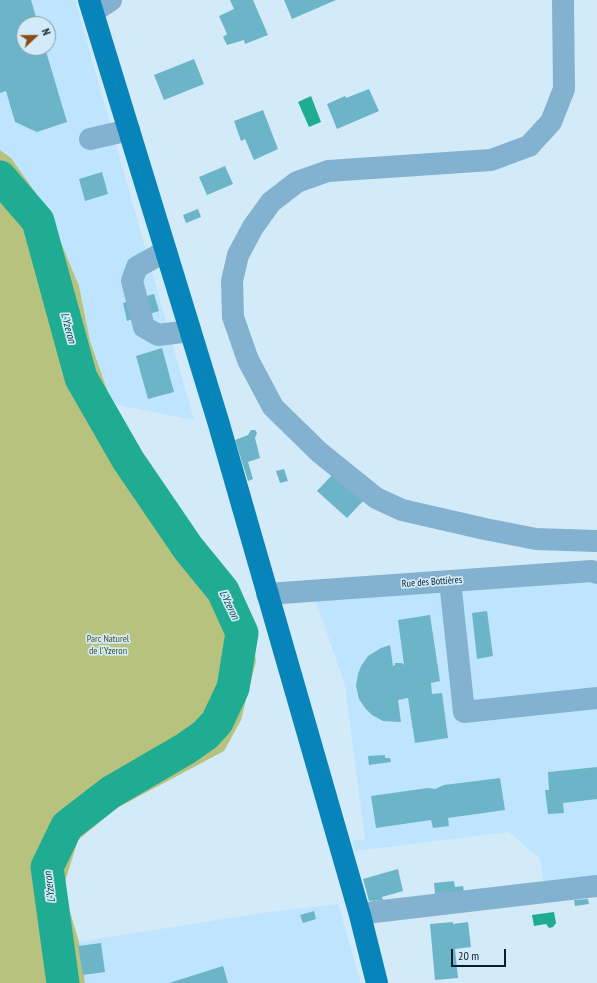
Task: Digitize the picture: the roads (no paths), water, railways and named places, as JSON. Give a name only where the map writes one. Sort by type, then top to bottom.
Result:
[{"type":"main road","points":[[91,6],[218,421],[360,915],[377,983]]},
{"type":"street","points":[[91,6],[111,0]]},
{"type":"street","points":[[563,0],[564,89],[551,122],[529,146],[491,160],[328,171],[297,182],[271,202],[253,227],[238,255],[232,281],[233,317],[248,360],[273,407],[319,452],[376,498],[402,510],[536,539],[597,541]]},
{"type":"street","points":[[90,139],[129,130]]},
{"type":"street","points":[[166,251],[137,267],[132,281],[144,327],[158,335],[190,331]]},
{"type":"street","name":"Rue des Bottières","points":[[267,594],[592,571],[597,573]]},
{"type":"street","points":[[450,581],[464,712],[597,698]]},
{"type":"street","points":[[360,915],[374,912],[597,886]]},
{"type":"waterway","name":"L'Yzeron","points":[[0,177],[38,221],[81,378],[128,460],[188,548],[223,591],[242,633],[233,688],[217,722],[205,735],[185,749],[111,792],[67,826],[47,867],[63,983]]},
{"type":"park label","name":"Parc Naturel de l'Yzeron","points":[[108,644]]}]
